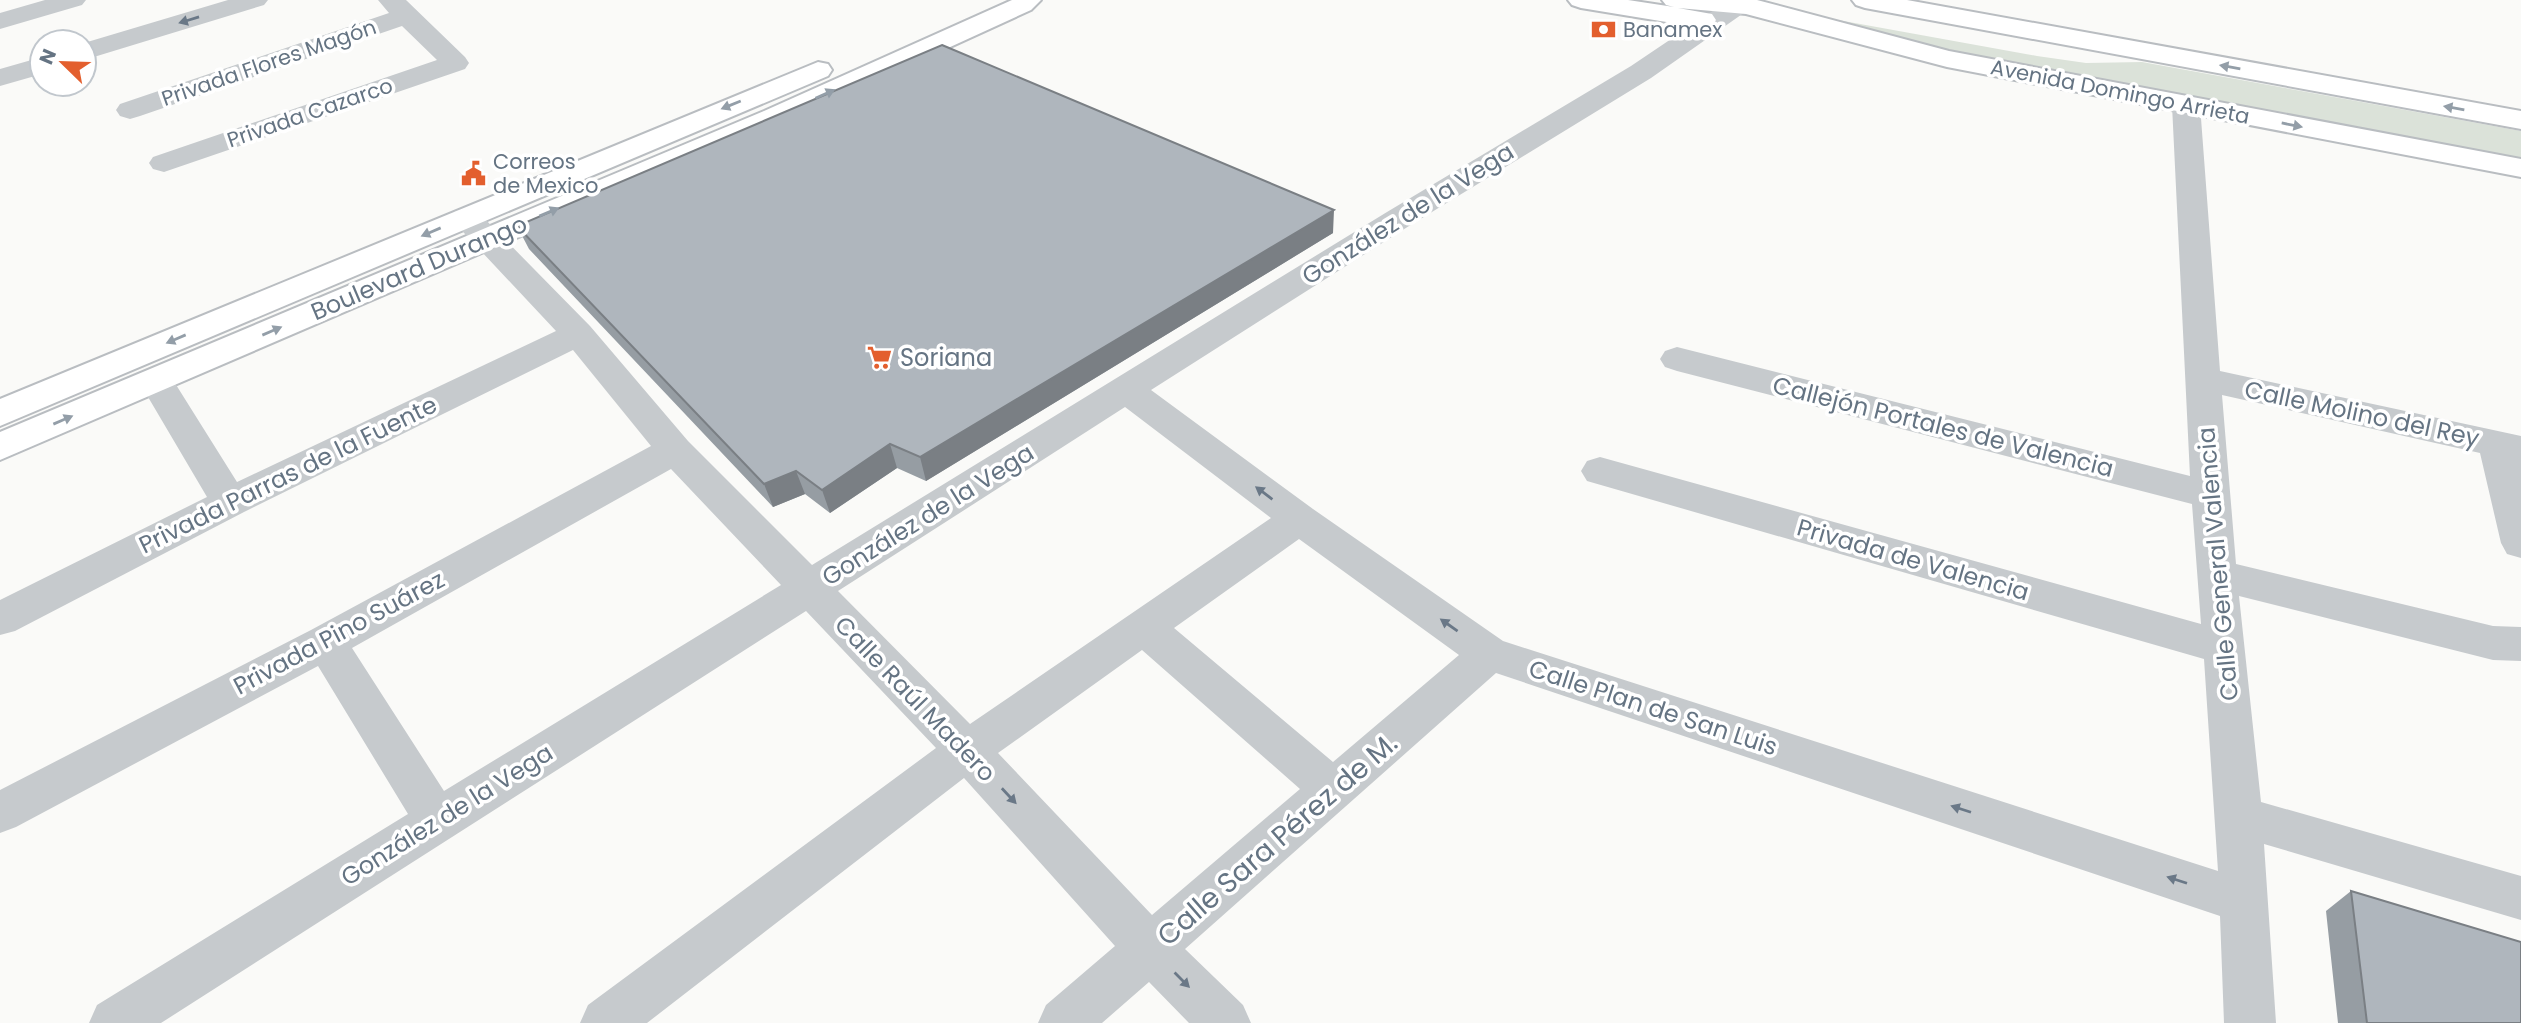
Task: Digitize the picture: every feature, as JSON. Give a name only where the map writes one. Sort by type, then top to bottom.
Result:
[{"type":"main road","name":"Boulevard Durango","points":[[0,447],[156,380],[476,228],[973,0]]},
{"type":"main road","points":[[1581,0],[1726,9],[1810,10],[2022,45],[2144,52]]},
{"type":"main road","name":"Avenida Domingo Arrieta","points":[[1865,0],[2521,120]]},
{"type":"main road","name":"Boulevard Durango","points":[[0,412],[476,228],[774,117],[1030,2]]},
{"type":"main road","points":[[1659,5],[1678,48]]},
{"type":"main road","name":"Avenida Domingo Arrieta","points":[[1726,9],[1947,58],[2521,168]]},
{"type":"street","points":[[0,21],[73,0]]},
{"type":"street","points":[[98,48],[255,0]]},
{"type":"street","name":"Privada Cazarco","points":[[164,163],[455,63],[399,8]]},
{"type":"street","name":"Privada Flores Magón","points":[[130,110],[399,8]]},
{"type":"street","name":"González de la Vega","points":[[115,1023],[1128,391],[1398,219],[1678,48],[1726,9]]},
{"type":"street","points":[[2,73],[28,68]]},
{"type":"street","name":"Calle General Valencia","points":[[2186,105],[2210,495],[2239,816],[2250,1023]]},
{"type":"street","name":"Calle Raúl Madero","points":[[476,228],[578,334],[675,450],[967,750],[1150,949],[1225,1023]]},
{"type":"street","name":"Privada Parras de la Fuente","points":[[0,619],[230,502],[578,334]]},
{"type":"street","name":"Callejón Portales de Valencia","points":[[1677,359],[2210,495]]},
{"type":"street","name":"Calle Molino del Rey","points":[[2203,379],[2509,446]]},
{"type":"street","points":[[156,380],[230,502]]},
{"type":"street","name":"Calle Plan de San Luis","points":[[1128,391],[1299,519],[1489,654],[2242,901]]},
{"type":"street","points":[[2509,446],[2521,543]]},
{"type":"street","name":"Privada Pino Suárez","points":[[0,813],[326,642],[675,450]]},
{"type":"street","name":"Privada de Valencia","points":[[1600,471],[2225,648]]},
{"type":"street","points":[[606,1023],[967,750],[1299,519]]},
{"type":"street","points":[[2218,575],[2493,643],[2521,644]]},
{"type":"street","points":[[1144,627],[1333,790]]},
{"type":"street","points":[[326,642],[437,820]]},
{"type":"street","name":"Calle Sara Pérez de M.","points":[[1065,1023],[1489,654]]},
{"type":"street","points":[[2239,816],[2521,898]]},
{"type":"shaded area","points":[[1838,20],[2086,63],[2142,62],[2521,131],[2521,159],[1954,52]]},
{"type":"building","name":"Soriana","points":[[942,45],[1334,210],[920,457],[890,444],[822,490],[796,471],[764,484],[517,226]]},
{"type":"building","points":[[2351,891],[2521,942],[2521,1023],[2367,1023]]},
{"type":"place","name":"Banamex","points":[[1603,30]]},
{"type":"place","name":"Correos de Mexico","points":[[473,174]]},
{"type":"place","name":"Soriana","points":[[880,358]]}]
